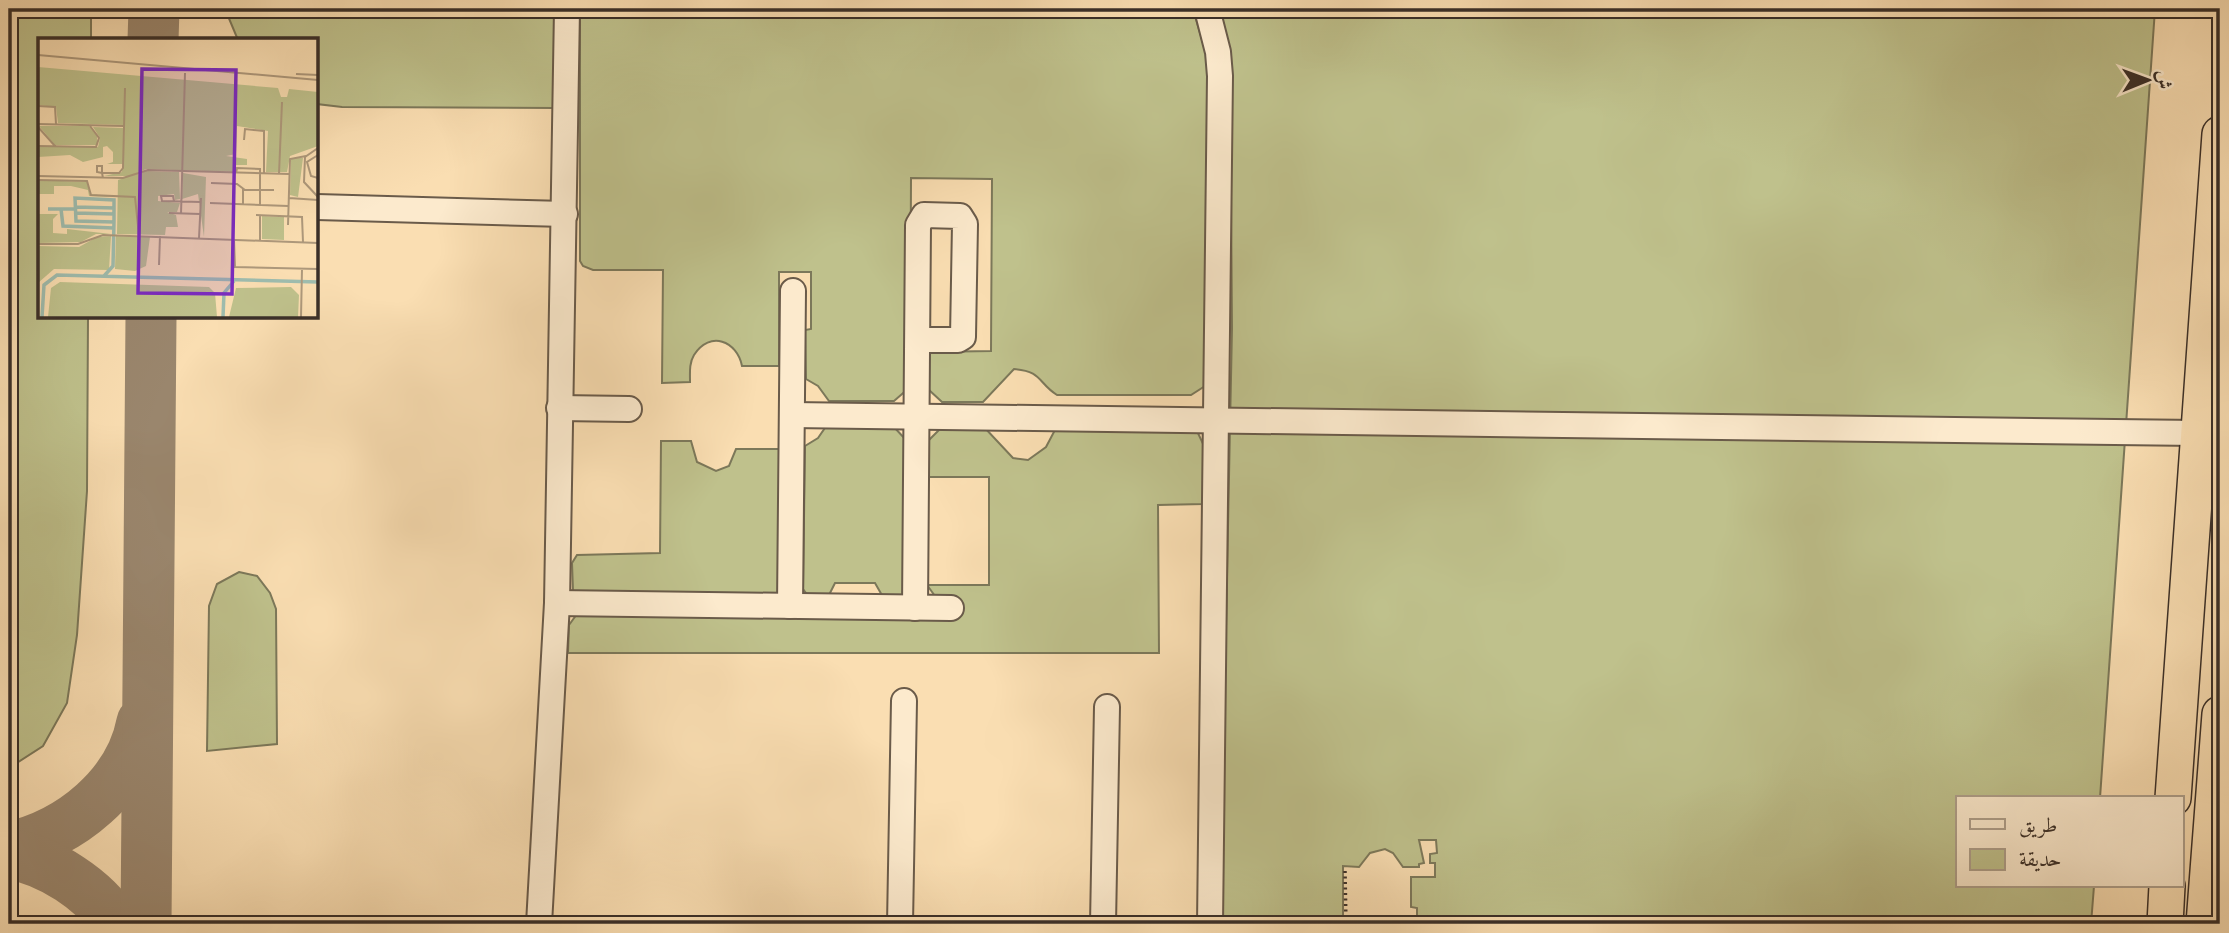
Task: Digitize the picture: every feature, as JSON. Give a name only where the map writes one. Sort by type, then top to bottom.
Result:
[{"type":"highway","points":[[2173,796],[2209,434],[2220,134]]},
{"type":"highway","points":[[2204,924],[2220,713]]},
{"type":"highway","points":[[2165,924],[2168,888]]},
{"type":"lane","points":[[539,924],[557,603],[567,9]]},
{"type":"lane","points":[[1206,9],[1218,51],[1220,76],[1210,924]]},
{"type":"lane","points":[[318,207],[565,214]]},
{"type":"lane","points":[[915,608],[919,219],[924,215],[960,216],[965,224],[963,337],[958,341],[918,340]]},
{"type":"lane","points":[[790,606],[793,290]]},
{"type":"lane","points":[[559,408],[629,409]]},
{"type":"lane","points":[[792,415],[2209,434]]},
{"type":"lane","points":[[557,603],[951,608]]},
{"type":"lane","points":[[900,924],[904,701]]},
{"type":"lane","points":[[1103,924],[1107,707]]},
{"type":"path","points":[[1345,871],[1346,924]]},
{"type":"path","points":[[1414,915],[1414,924]]},
{"type":"green space","points":[[9,9],[91,9],[91,38],[38,38],[38,318],[88,318],[87,491],[77,635],[67,703],[43,746],[9,768]]},
{"type":"green space","points":[[225,9],[555,9],[555,108],[342,107],[318,104],[318,38],[237,38]]},
{"type":"green space","points":[[580,9],[1193,9],[1209,64],[1205,386],[1191,395],[1057,395],[1035,375],[1014,369],[983,402],[942,402],[928,389],[929,352],[991,351],[992,179],[911,178],[910,387],[894,401],[829,401],[818,386],[806,379],[805,330],[811,329],[811,272],[779,272],[779,366],[742,366],[735,350],[715,341],[700,347],[694,355],[690,382],[662,383],[663,270],[593,270],[583,266],[580,261]]},
{"type":"green space","points":[[1218,9],[2155,9],[2100,796],[1956,796],[1956,888],[2094,888],[2091,924],[1417,924],[1417,908],[1411,907],[1411,877],[1435,877],[1435,863],[1430,863],[1430,854],[1437,853],[1436,840],[1419,840],[1424,863],[1419,864],[1419,867],[1403,867],[1393,853],[1385,849],[1370,853],[1359,867],[1343,866],[1343,924],[1220,924],[1232,328],[1230,63]]},
{"type":"green space","points":[[827,425],[893,426],[907,441],[906,591],[898,598],[883,597],[875,583],[835,583],[829,595],[809,597],[803,589],[805,446],[818,438]]},
{"type":"green space","points":[[943,426],[984,427],[1013,458],[1028,460],[1046,447],[1056,428],[1197,431],[1205,448],[1203,504],[1158,505],[1159,653],[568,653],[569,625],[577,614],[935,596],[927,585],[989,585],[989,477],[928,477],[929,440]]},
{"type":"green space","points":[[661,441],[691,441],[697,462],[716,471],[729,466],[736,449],[785,449],[783,595],[573,591],[572,563],[577,555],[660,553]]},
{"type":"green space","points":[[239,572],[257,576],[270,593],[276,609],[277,744],[207,751],[209,606],[217,584]]},
{"type":"taxiway","points":[[153,38],[154,9]]},
{"type":"taxiway","points":[[146,924],[151,318]]},
{"type":"taxiway","points":[[9,847],[54,831],[94,804],[125,767],[142,722]]},
{"type":"taxiway","points":[[9,854],[40,863],[70,878],[96,900],[116,924]]}]
